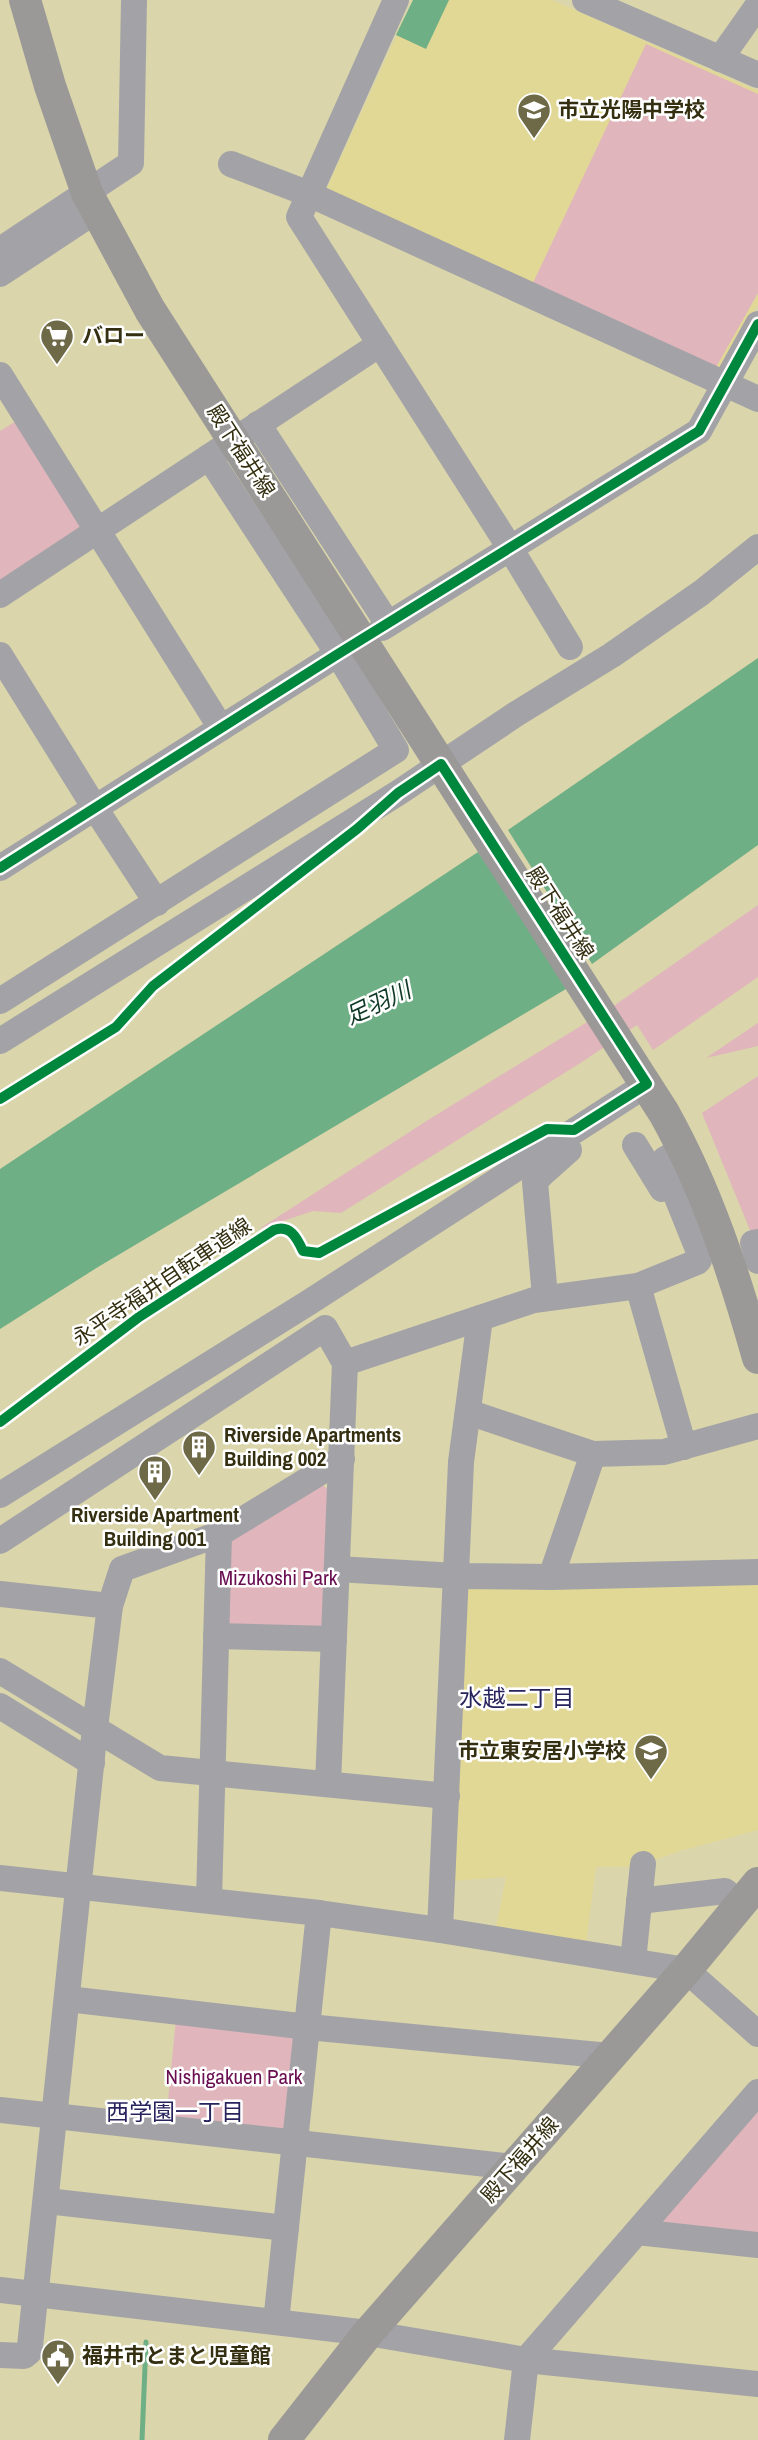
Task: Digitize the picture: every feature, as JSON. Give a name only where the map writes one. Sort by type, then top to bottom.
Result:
[{"type":"main road","name":"殿下福井線","points":[[25,0],[50,86],[92,202],[150,310],[647,1084],[683,1149],[713,1215],[758,1358]]},
{"type":"main road","name":"殿下福井線","points":[[284,2440],[368,2333],[686,1970],[749,1894]]},
{"type":"street","points":[[0,274],[92,202],[131,163],[134,0]]},
{"type":"street","points":[[396,0],[299,217],[570,647]]},
{"type":"street","points":[[585,0],[629,9],[720,59],[758,75]]},
{"type":"street","points":[[720,59],[758,5]]},
{"type":"street","points":[[231,164],[309,194],[758,399]]},
{"type":"street","points":[[0,250],[92,202]]},
{"type":"street","points":[[234,440],[385,626],[699,430],[758,324]]},
{"type":"street","points":[[0,595],[380,344]]},
{"type":"street","points":[[0,375],[221,728]]},
{"type":"street","points":[[0,1001],[397,750],[338,654],[234,440]]},
{"type":"street","points":[[0,1041],[398,793],[612,655],[701,593],[758,547]]},
{"type":"street","points":[[0,868],[338,654]]},
{"type":"street","points":[[0,655],[94,808],[157,903]]},
{"type":"street","points":[[283,822],[306,818],[377,791],[398,793]]},
{"type":"street","points":[[0,1495],[308,1303],[647,1084]]},
{"type":"street","points":[[545,1297],[535,1182],[592,1131],[608,1108]]},
{"type":"street","points":[[635,1145],[660,1184],[690,1266]]},
{"type":"street","points":[[345,1363],[545,1297],[638,1286],[697,1262],[700,1255],[663,1163],[683,1149]]},
{"type":"street","points":[[758,1242],[753,1243],[758,1261]]},
{"type":"street","points":[[638,1286],[684,1447]]},
{"type":"street","points":[[440,1930],[461,1462],[480,1318]]},
{"type":"street","points":[[0,1541],[325,1328],[345,1363],[328,1784]]},
{"type":"street","points":[[468,1412],[593,1454],[664,1452],[758,1426]]},
{"type":"street","points":[[551,1577],[593,1454]]},
{"type":"street","points":[[0,2356],[24,2356],[29,2351],[95,1728],[110,1606],[122,1569],[219,1534],[342,1459]]},
{"type":"street","points":[[209,1900],[219,1534]]},
{"type":"street","points":[[337,1569],[456,1576],[551,1577],[758,1572]]},
{"type":"street","points":[[0,1594],[110,1606]]},
{"type":"street","points":[[216,1636],[334,1639]]},
{"type":"street","points":[[0,1671],[160,1768],[447,1796]]},
{"type":"street","points":[[0,1706],[92,1763]]},
{"type":"street","points":[[634,1961],[643,1864]]},
{"type":"street","points":[[0,1878],[319,1913],[686,1970],[758,2034]]},
{"type":"street","points":[[639,1901],[725,1891],[749,1894]]},
{"type":"street","points":[[276,2322],[319,1913]]},
{"type":"street","points":[[68,1999],[309,2027],[610,2056]]},
{"type":"street","points":[[517,2440],[526,2360],[758,2092]]},
{"type":"street","points":[[0,2110],[514,2167]]},
{"type":"street","points":[[47,2201],[286,2228]]},
{"type":"street","points":[[637,2232],[758,2245]]},
{"type":"street","points":[[0,2290],[368,2333],[526,2360],[758,2384]]},
{"type":"shaded area","points":[[413,0],[552,0],[758,91],[758,304],[720,373],[324,194]]},
{"type":"shaded area","points":[[758,1580],[758,1830],[680,1851],[634,1867],[596,1867],[586,1943],[495,1932],[506,1877],[450,1881],[461,1588]]},
{"type":"green space","points":[[646,44],[758,94],[758,293],[715,369],[532,285]]},
{"type":"green space","points":[[13,423],[23,423],[82,528],[0,582],[0,431]]},
{"type":"green space","points":[[758,905],[758,977],[653,1050],[637,1025],[341,1213],[313,1211],[259,1229],[428,1120],[615,1005]]},
{"type":"green space","points":[[758,1023],[758,1046],[706,1058]]},
{"type":"green space","points":[[758,1076],[758,1233],[752,1235],[702,1113]]},
{"type":"green space","name":"Mizukoshi Park","points":[[322,1485],[333,1493],[327,1633],[226,1628],[229,1540]]},
{"type":"green space","name":"Nishigakuen Park","points":[[176,2019],[299,2036],[288,2134],[166,2121]]},
{"type":"green space","points":[[758,2108],[758,2236],[659,2225]]},
{"type":"water","points":[[413,0],[449,0],[426,49],[396,35]]},
{"type":"water","points":[[758,658],[758,845],[592,964],[508,830]]},
{"type":"water","name":"足羽川","points":[[478,852],[571,986],[98,1267],[0,1329],[0,1169]]},
{"type":"waterway","points":[[142,2440],[146,2342]]},
{"type":"cycle path","points":[[0,868],[338,654],[699,431],[758,324]]},
{"type":"cycle path","name":"永平寺福井自転車道線","points":[[0,1099],[116,1027],[153,986],[357,829],[398,793],[441,764],[647,1084],[574,1130],[547,1129],[319,1253],[303,1251],[289,1231],[274,1230],[139,1317],[0,1422]]},
{"type":"place","name":"市立光陽中学校","points":[[534,140]]},
{"type":"place","name":"バロー","points":[[57,366]]},
{"type":"place","name":"Riverside Apartments Building 002","points":[[199,1477]]},
{"type":"place","name":"Riverside Apartment Building 001","points":[[155,1502]]},
{"type":"place","name":"市立東安居小学校","points":[[651,1781]]},
{"type":"place","name":"福井市とまと児童館","points":[[58,2386]]},
{"type":"district","name":"水越二丁目","points":[[517,1698]]},
{"type":"district","name":"西学園一丁目","points":[[175,2112]]}]
